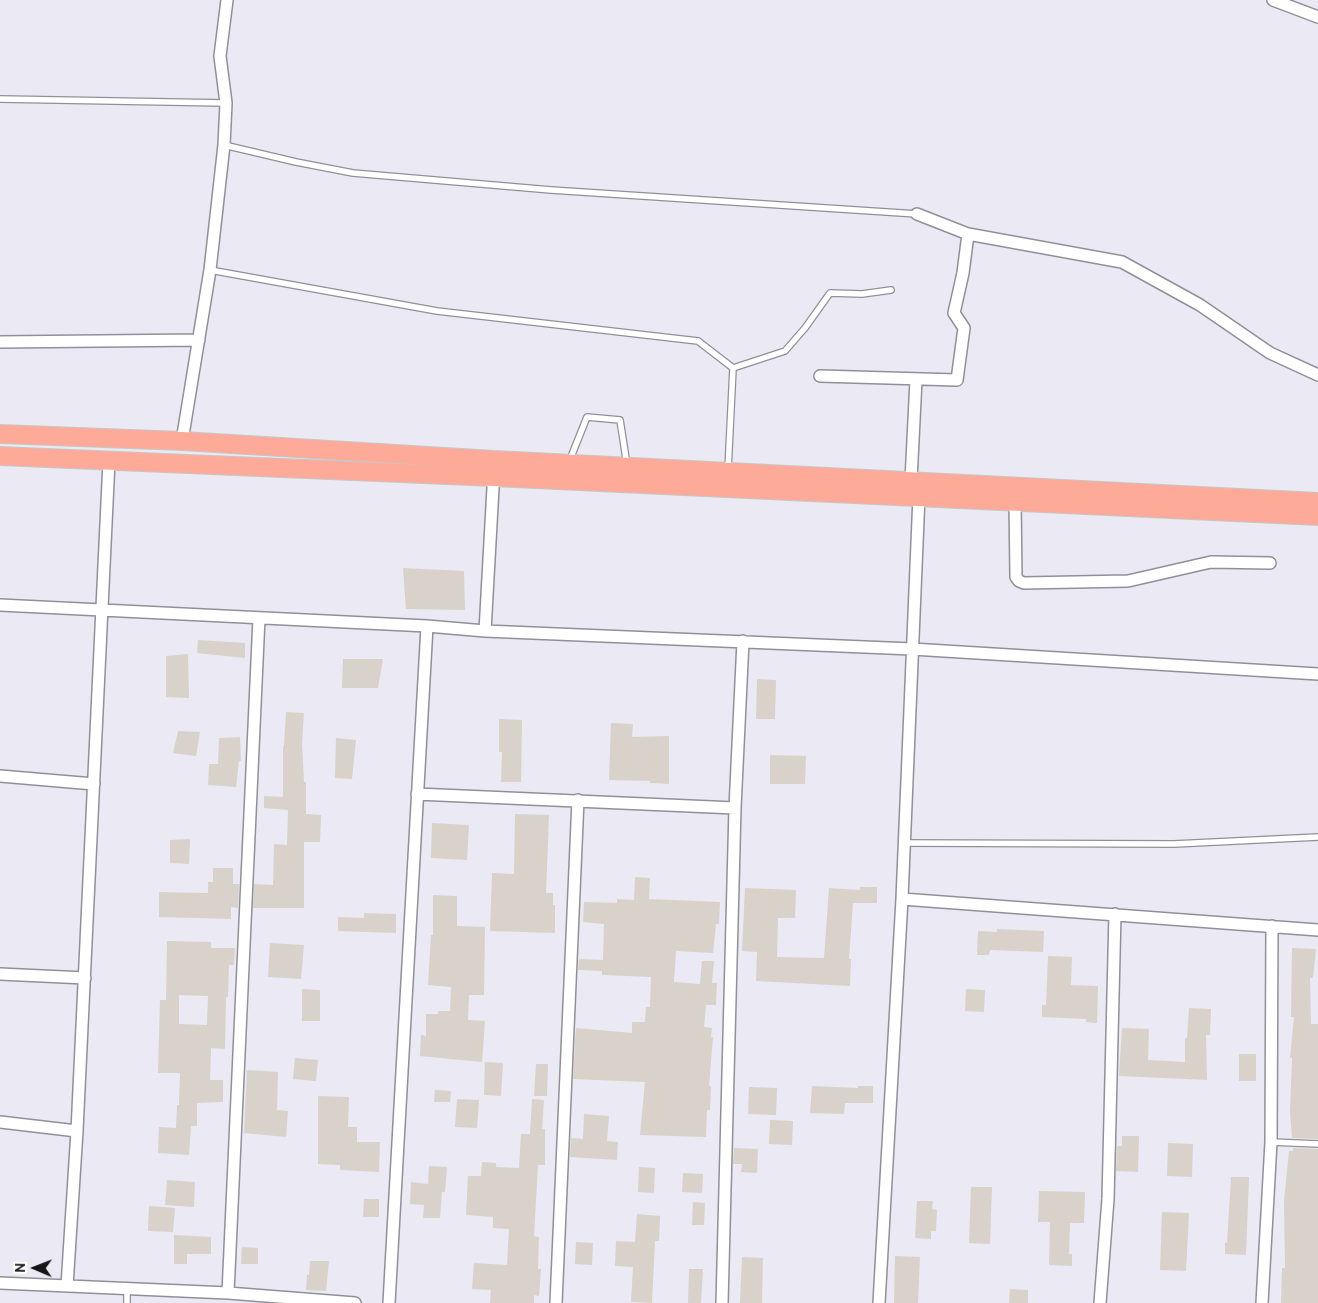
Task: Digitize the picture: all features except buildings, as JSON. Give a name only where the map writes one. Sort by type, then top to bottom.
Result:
[{"type":"main road","points":[[0,434],[182,441],[494,468],[919,496],[1318,516]]},
{"type":"main road","points":[[0,456],[109,461],[494,468],[568,464],[1318,502]]},
{"type":"street","points":[[182,441],[210,270],[224,145],[226,103],[220,56],[227,0]]},
{"type":"street","points":[[1273,0],[1318,17]]},
{"type":"street","points":[[917,214],[968,234],[1122,262],[1200,305],[1270,353],[1318,375]]},
{"type":"street","points":[[820,376],[957,380],[964,328],[954,313],[963,274],[968,234]]},
{"type":"street","points":[[0,342],[200,340]]},
{"type":"street","points":[[911,480],[916,380]]},
{"type":"street","points":[[68,1286],[85,978],[109,461]]},
{"type":"street","points":[[485,631],[494,468]]},
{"type":"street","points":[[879,1303],[902,899],[919,496]]},
{"type":"street","points":[[1015,501],[1016,577],[1024,583],[1128,581],[1211,562],[1270,563]]},
{"type":"street","points":[[0,606],[427,626],[485,631],[912,649],[1318,674]]},
{"type":"street","points":[[228,1293],[259,618]]},
{"type":"street","points":[[389,1303],[427,626]]},
{"type":"street","points":[[722,1303],[735,808],[743,641]]},
{"type":"street","points":[[0,776],[94,784]]},
{"type":"street","points":[[417,794],[735,808]]},
{"type":"street","points":[[556,1303],[578,800]]},
{"type":"street","points":[[902,899],[1318,930]]},
{"type":"street","points":[[1100,1303],[1108,1198],[1115,914]]},
{"type":"street","points":[[1262,1303],[1271,1142],[1272,926]]},
{"type":"street","points":[[0,974],[85,978]]},
{"type":"street","points":[[0,1122],[77,1131]]},
{"type":"street","points":[[0,1284],[228,1293],[355,1303]]},
{"type":"lane","points":[[0,99],[226,103]]},
{"type":"lane","points":[[224,145],[353,173],[561,191],[917,214]]},
{"type":"lane","points":[[210,270],[437,311],[698,341],[733,368]]},
{"type":"lane","points":[[733,368],[785,351],[805,328],[830,293],[862,294],[891,290]]},
{"type":"lane","points":[[728,472],[733,368]]},
{"type":"lane","points":[[568,464],[587,418],[620,420],[627,467]]},
{"type":"lane","points":[[904,843],[1174,844],[1318,837]]},
{"type":"lane","points":[[1271,1142],[1318,1144]]},
{"type":"lane","points":[[127,1303],[128,1290]]}]
